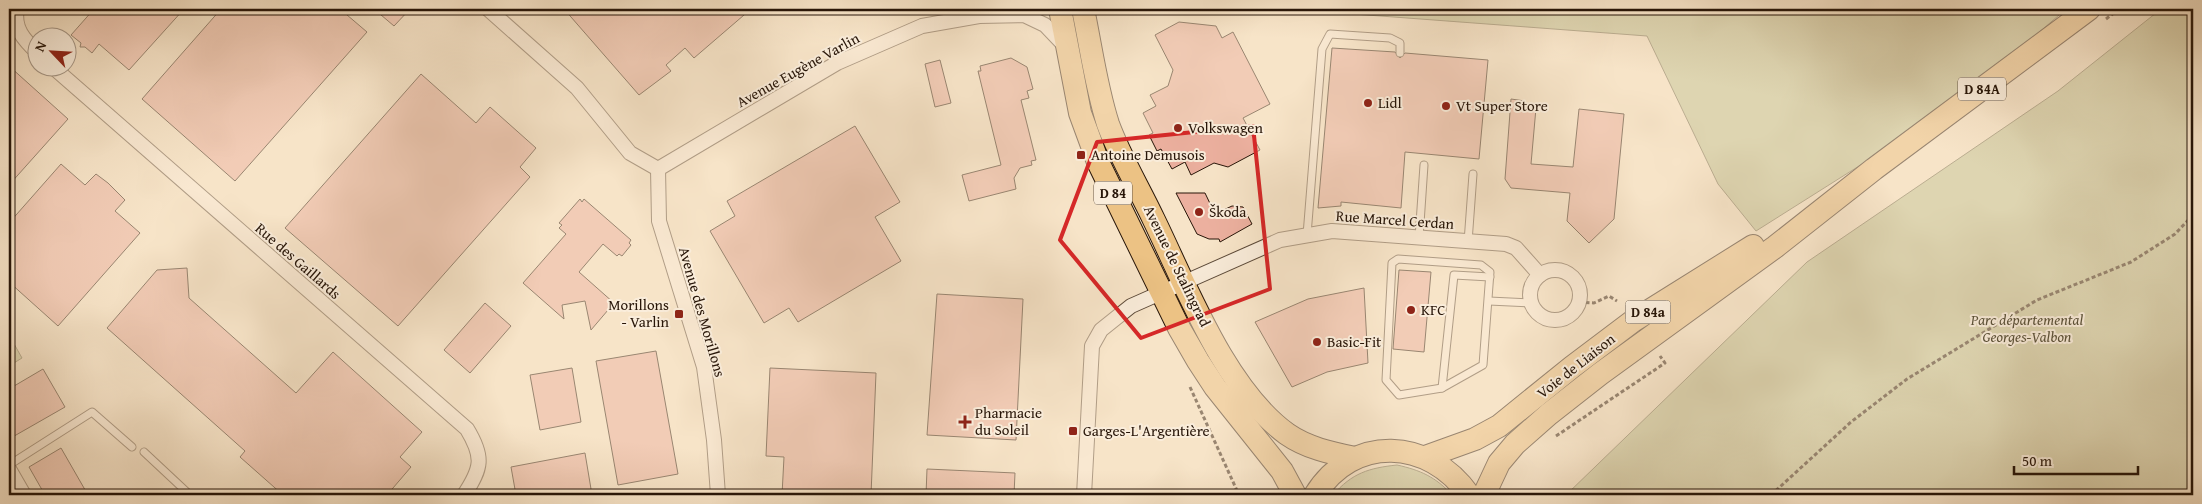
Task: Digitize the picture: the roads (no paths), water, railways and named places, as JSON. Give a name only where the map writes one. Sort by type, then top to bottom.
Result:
[{"type":"main road","name":"Avenue de Stalingrad","points":[[1060,9],[1080,113],[1088,140],[1161,292],[1198,361],[1235,413],[1282,471],[1296,495]]},
{"type":"main road","name":"Avenue de Stalingrad","points":[[1083,9],[1109,125],[1200,317],[1241,385],[1272,421],[1301,442],[1355,458]]},
{"type":"main road","name":"Voie de Liaison","points":[[1484,495],[1499,464],[1515,444],[1549,414],[1600,374],[1775,247],[1874,169],[2089,9]]},
{"type":"main road","name":"Voie de Liaison","points":[[1425,457],[1475,440],[1499,426],[1572,367],[1634,321],[1874,169]]},
{"type":"main road","points":[[1315,495],[1322,484],[1338,468],[1355,458],[1391,450],[1425,457],[1442,466],[1457,479],[1469,495]]},
{"type":"street","points":[[17,9],[15,18],[22,39],[28,44]]},
{"type":"street","points":[[488,9],[577,88],[630,152],[658,169]]},
{"type":"street","points":[[922,26],[966,9]]},
{"type":"street","points":[[979,16],[1013,9]]},
{"type":"street","name":"Avenue Eugène Varlin","points":[[658,169],[837,63],[922,26],[979,16],[1024,15],[1045,25],[1055,34],[1067,51]]},
{"type":"street","name":"Rue des Gaillards","points":[[65,78],[467,429],[477,446],[480,462],[473,482],[464,495]]},
{"type":"street","name":"Avenue des Morillons","points":[[658,169],[659,221],[704,367],[714,440],[718,495]]},
{"type":"street","name":"Rue Marcel Cerdan","points":[[1084,495],[1092,346],[1101,330],[1131,306],[1161,292],[1185,284],[1280,240],[1332,231],[1506,244],[1516,248],[1540,275]]},
{"type":"street","points":[[1556,270],[1571,276],[1580,290],[1579,302],[1572,313],[1557,320],[1541,316],[1531,303],[1531,287],[1540,275],[1556,270]]},
{"type":"street","points":[[9,467],[24,495]]},
{"type":"lane","points":[[1307,235],[1322,49],[1330,34],[1390,38],[1400,44],[1400,53]]},
{"type":"lane","points":[[1419,238],[1424,165]]},
{"type":"lane","points":[[1468,242],[1473,174]]},
{"type":"lane","points":[[1398,259],[1481,265],[1490,272],[1489,301],[1483,365],[1442,388],[1399,395],[1386,380],[1392,264],[1398,259]]},
{"type":"lane","points":[[1442,388],[1454,275],[1490,277]]},
{"type":"lane","points":[[1489,301],[1531,303]]},
{"type":"lane","points":[[9,467],[92,412],[132,447]]},
{"type":"lane","points":[[144,452],[190,495]]},
{"type":"place","name":"Lidl","points":[[1368,103]]},
{"type":"place","name":"Vt Super Store","points":[[1446,106]]},
{"type":"place","name":"Volkswagen","points":[[1178,128]]},
{"type":"place","name":"Antoine Demusois","points":[[1081,155]]},
{"type":"place","name":"Škoda","points":[[1199,212]]},
{"type":"place","name":"KFC","points":[[1411,310]]},
{"type":"place","name":"Morillons - Varlin","points":[[679,314]]},
{"type":"place","name":"Basic-Fit","points":[[1317,342]]},
{"type":"place","name":"Pharmacie du Soleil","points":[[965,422]]},
{"type":"place","name":"Garges-L'Argentière","points":[[1073,431]]},
{"type":"park label","name":"Parc départemental Georges-Valbon","points":[[2027,328]]}]
